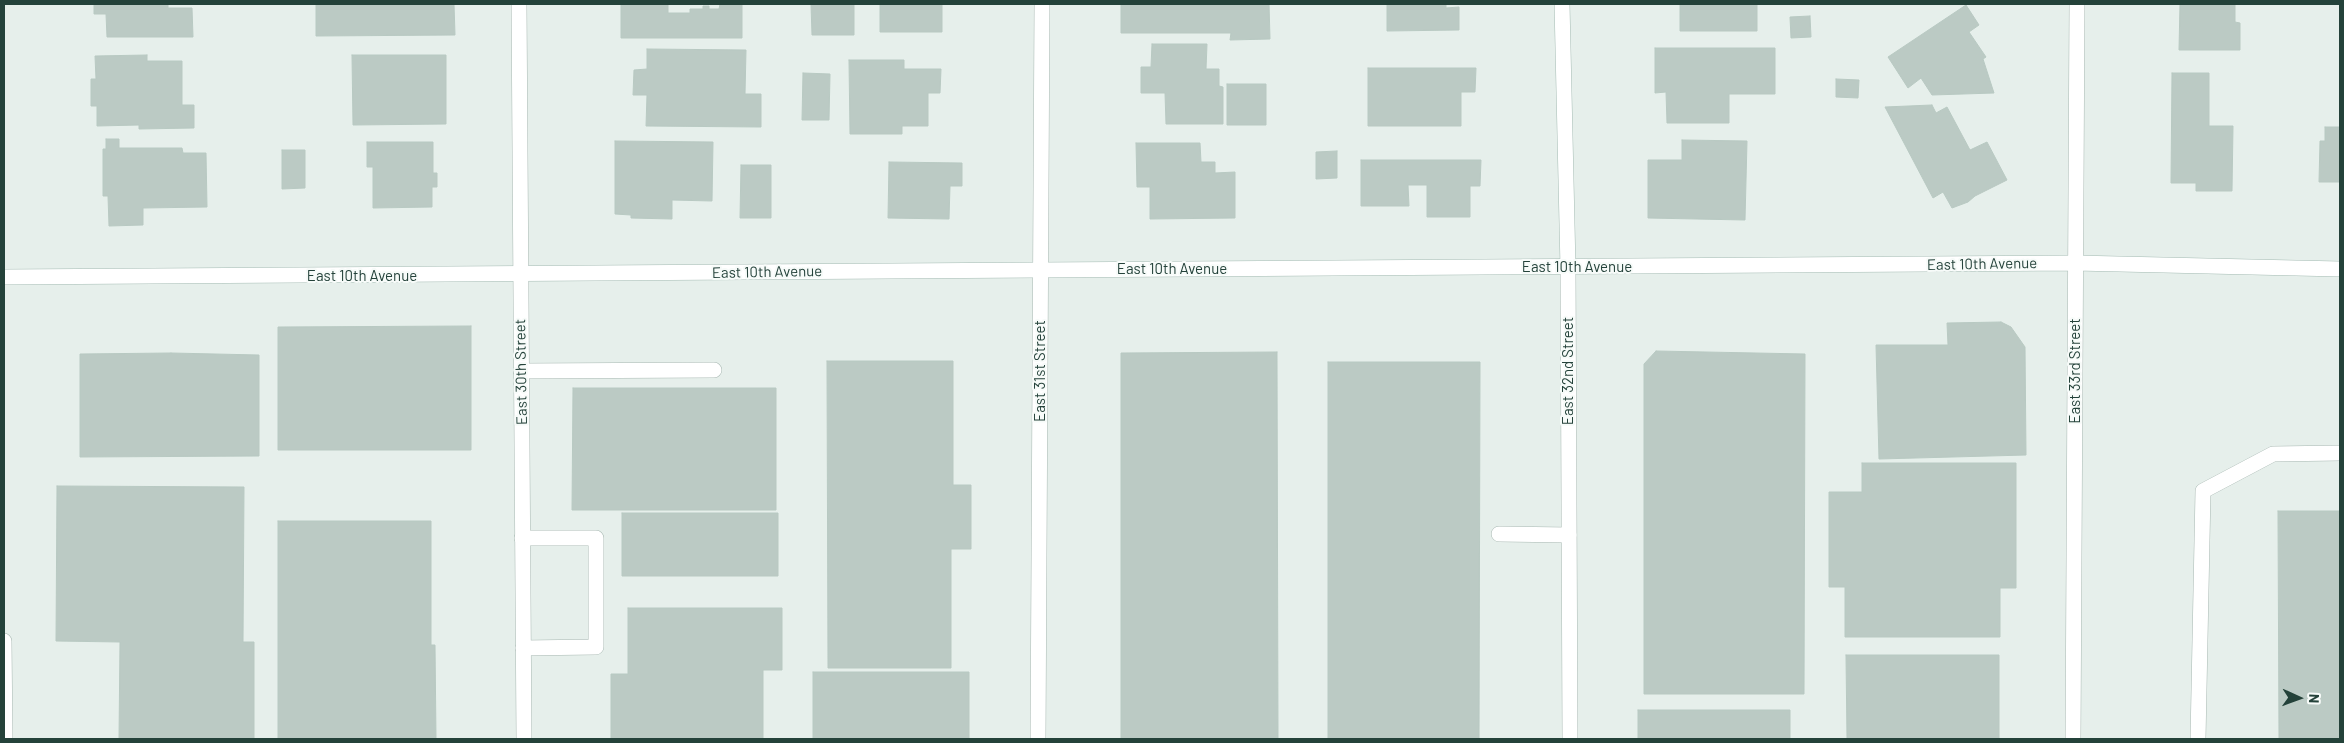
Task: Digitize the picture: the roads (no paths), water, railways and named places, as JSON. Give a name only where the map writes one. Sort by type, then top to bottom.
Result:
[{"type":"street","name":"East 30th Street","points":[[519,4],[524,739]]},
{"type":"street","name":"East 31st Street","points":[[1038,739],[1042,4]]},
{"type":"street","name":"East 32nd Street","points":[[1562,4],[1568,268],[1570,739]]},
{"type":"street","name":"East 33rd Street","points":[[2073,739],[2077,4]]},
{"type":"street","name":"East 10th Avenue","points":[[4,277],[520,275],[1040,269],[1568,268],[2076,263],[2340,269]]},
{"type":"street","points":[[521,370],[714,370]]},
{"type":"street","points":[[2198,739],[2203,491],[2274,454],[2340,453]]},
{"type":"street","points":[[1499,534],[1569,535]]},
{"type":"street","points":[[522,538],[596,538],[596,647],[523,648]]},
{"type":"street","points":[[4,641],[5,739]]}]
